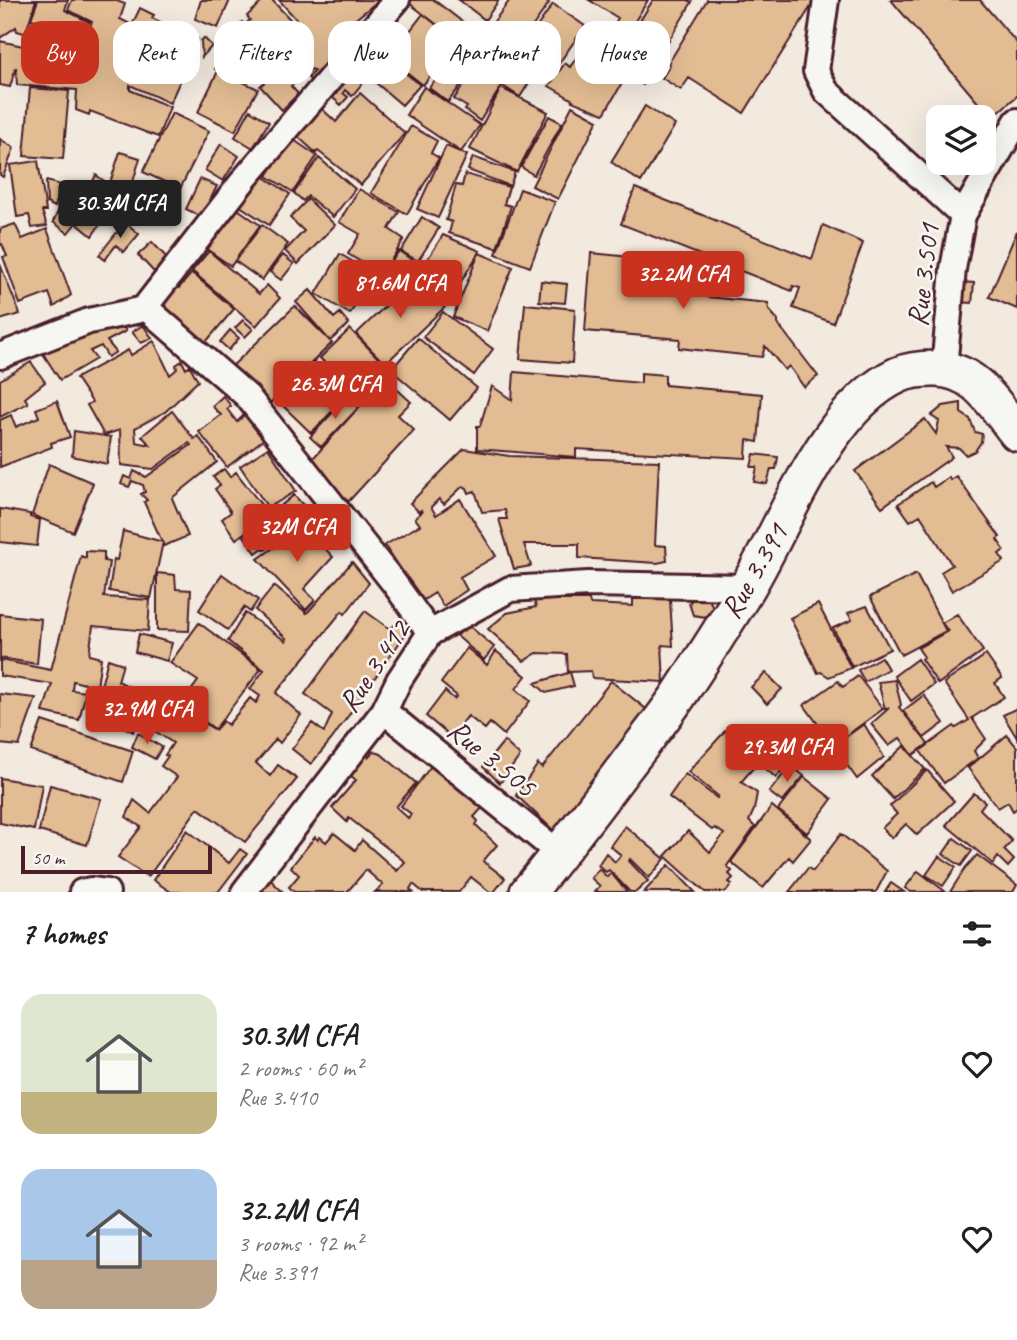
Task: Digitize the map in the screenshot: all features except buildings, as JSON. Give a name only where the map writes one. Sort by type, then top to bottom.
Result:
[{"type":"main road","name":"Rue 3.391","points":[[528,892],[678,696],[748,587],[808,475],[838,426],[874,389],[899,375],[918,369],[944,369],[962,373],[985,392],[1017,433]]},
{"type":"street","points":[[0,356],[89,321],[145,307],[246,177],[397,0]]},
{"type":"street","name":"Rue 3.501","points":[[826,0],[816,71],[826,91],[963,215],[953,269],[944,369]]},
{"type":"street","points":[[963,215],[1017,121]]},
{"type":"street","points":[[145,307],[247,396],[430,633]]},
{"type":"street","name":"Rue 3.412","points":[[244,892],[384,711],[399,680],[430,633],[510,589],[588,584],[748,587]]},
{"type":"street","name":"Rue 3.505","points":[[384,711],[559,854]]},
{"type":"street","points":[[82,892],[107,892]]}]
